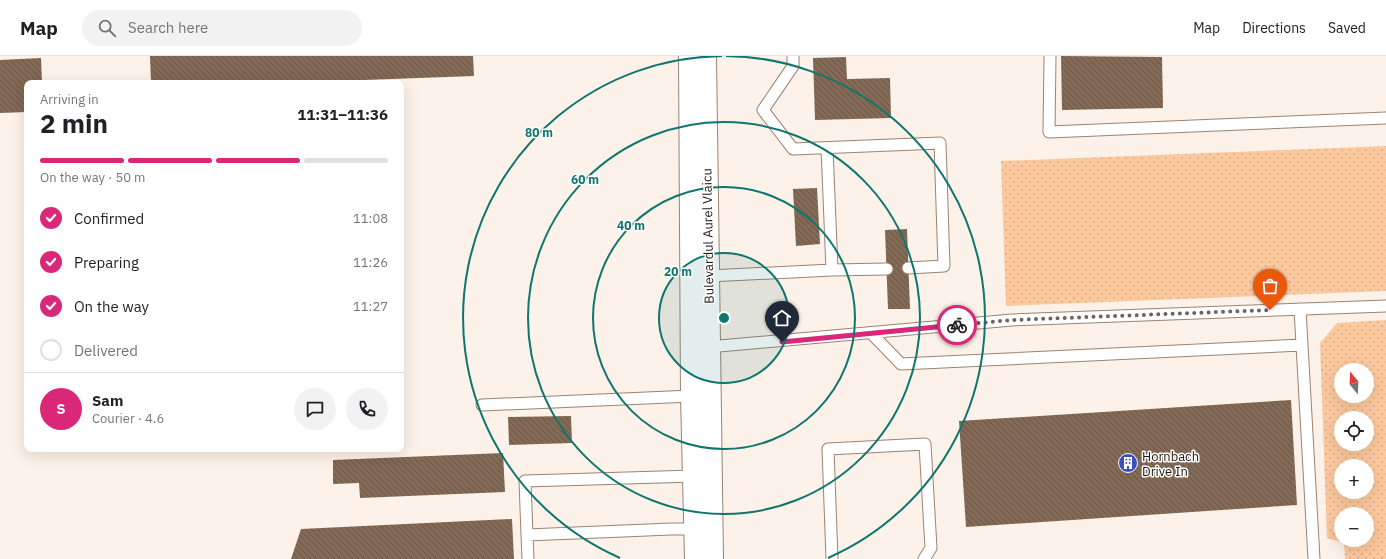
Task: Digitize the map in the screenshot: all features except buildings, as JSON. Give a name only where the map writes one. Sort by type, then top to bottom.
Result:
[{"type":"main road","name":"Bulevardul Aurel Vlaicu","points":[[690,56],[692,396],[696,559]]},
{"type":"main road","name":"Bulevardul Aurel Vlaicu","points":[[705,56],[712,559]]},
{"type":"lane","points":[[793,56],[793,66],[763,110],[792,149],[940,143],[944,266],[908,268]]},
{"type":"lane","points":[[1050,56],[1049,132],[1386,118]]},
{"type":"lane","points":[[827,148],[832,270]]},
{"type":"lane","points":[[708,276],[887,269]]},
{"type":"lane","points":[[708,347],[1012,320],[1386,306]]},
{"type":"lane","points":[[1300,309],[1314,559]]},
{"type":"lane","points":[[871,333],[901,364],[1302,345]]},
{"type":"lane","points":[[482,405],[692,396]]},
{"type":"lane","points":[[832,559],[828,450],[924,444],[931,548],[924,559]]},
{"type":"lane","points":[[528,559],[525,481],[694,476]]},
{"type":"lane","points":[[527,535],[695,529]]},
{"type":"shaded area","points":[[1386,146],[1386,291],[1006,306],[1001,161]]},
{"type":"shaded area","points":[[1386,320],[1386,559],[1345,559],[1344,547],[1374,547],[1374,507],[1334,507],[1334,540],[1327,538],[1320,343],[1337,323]]},
{"type":"way so far","points":[[957,325],[1012,320],[1270,310]]},
{"type":"place","name":"Hornbach Drive In","points":[[1128,463]]},
{"type":"route","points":[[782,342],[957,325]]}]
